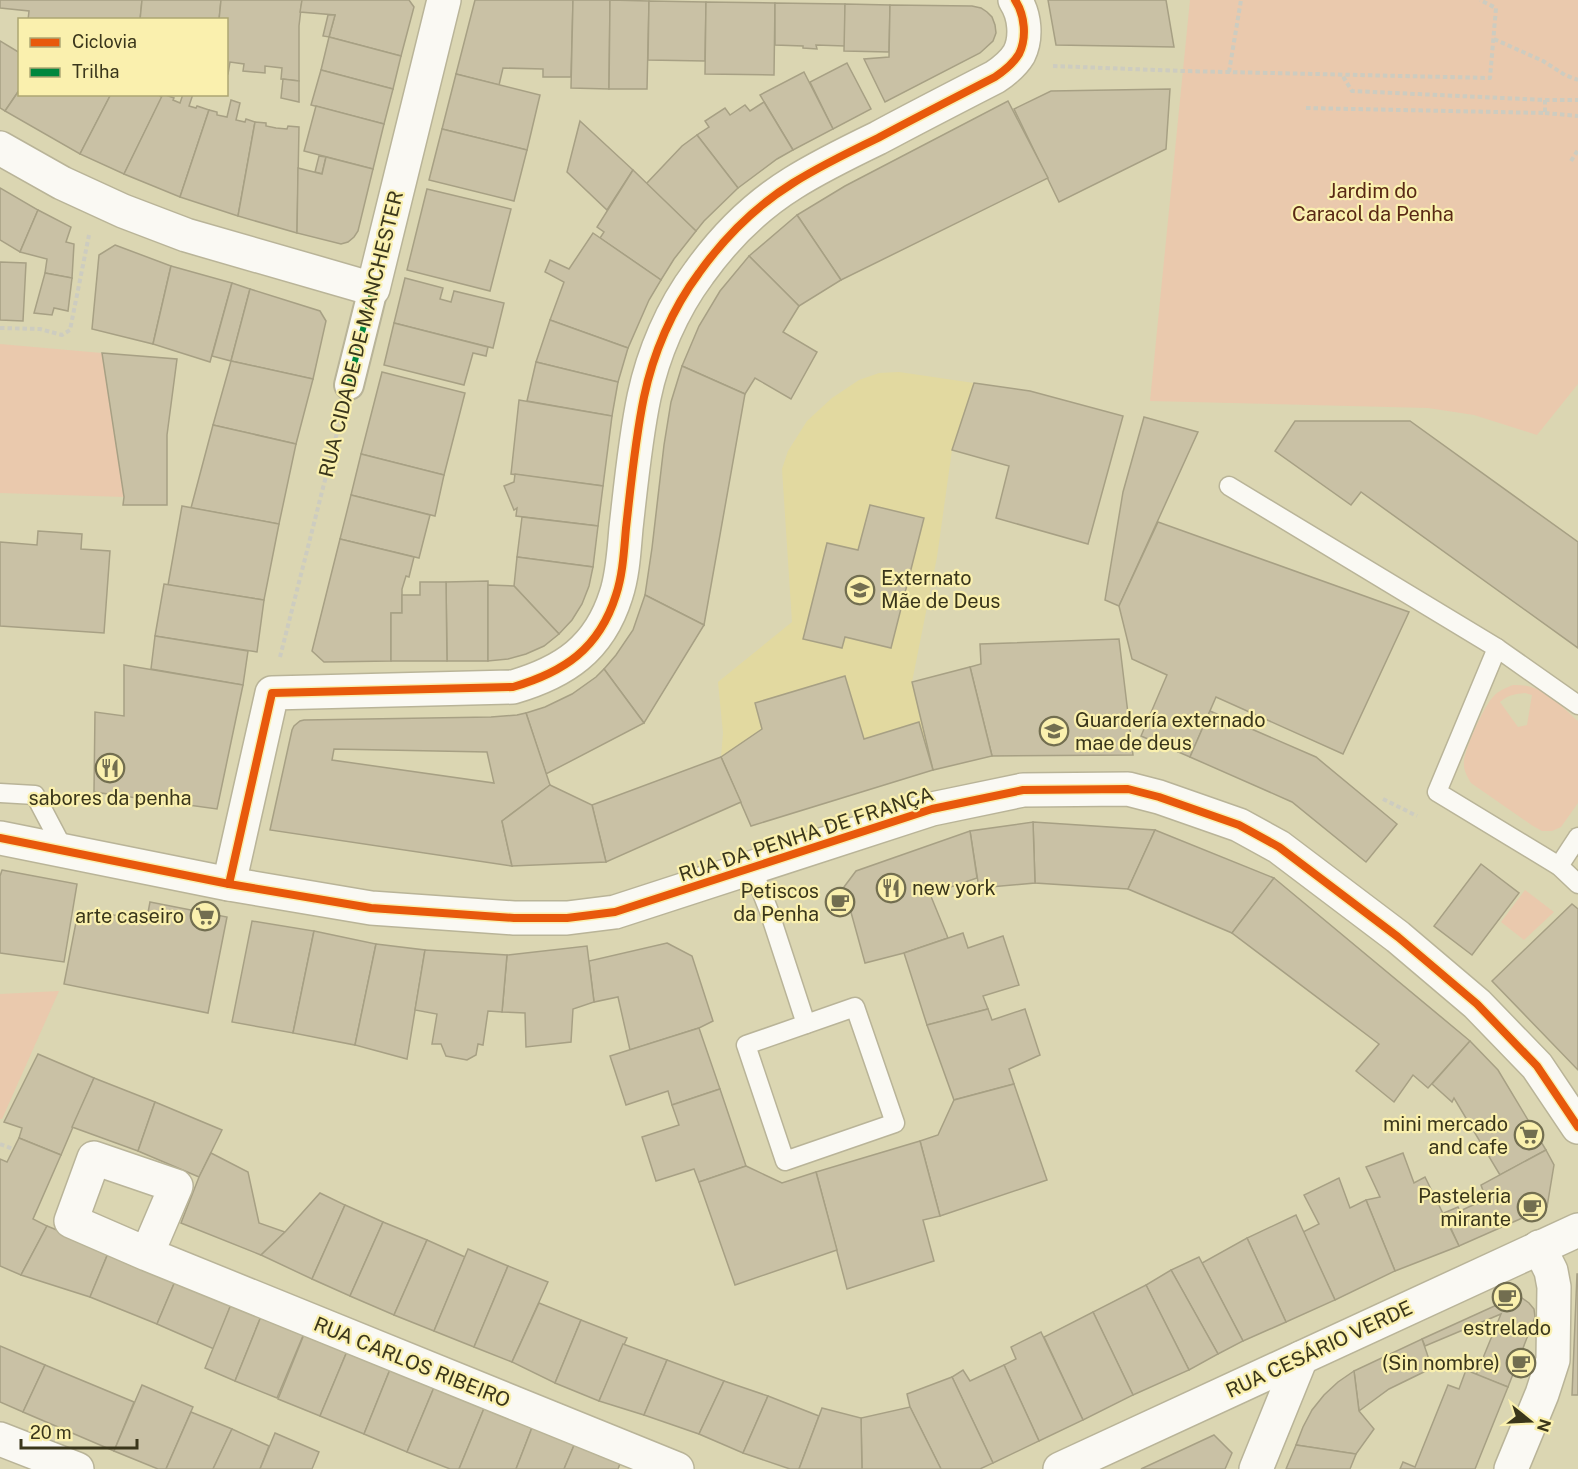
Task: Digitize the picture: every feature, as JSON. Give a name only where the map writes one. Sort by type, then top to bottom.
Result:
[{"type":"street","name":"RUA CIDADE DE MANCHESTER","points":[[349,385],[444,0]]},
{"type":"street","points":[[229,884],[272,693],[513,687],[558,670],[578,656],[594,638],[607,617],[616,594],[644,396],[656,354],[674,313],[697,275],[725,240],[757,210],[793,183],[1007,68],[1019,54],[1024,36],[1023,18],[1015,0]]},
{"type":"street","points":[[0,148],[62,183],[123,211],[186,235],[373,289]]},
{"type":"street","name":"RUA DA PENHA DE FRANÇA","points":[[0,838],[229,884],[371,908],[514,918],[567,918],[615,912],[932,809],[1023,790],[1128,789],[1159,797],[1239,825],[1279,847],[1398,937],[1477,1004],[1537,1066],[1578,1127]]},
{"type":"street","name":"RUA CESÁRIO VERDE","points":[[1060,1469],[1578,1230]]},
{"type":"street","points":[[1511,1469],[1542,1394],[1553,1360],[1554,1287],[1551,1271],[1539,1247]]},
{"type":"street","name":"RUA CARLOS RIBEIRO","points":[[147,1254],[677,1469]]},
{"type":"street","points":[[1256,1469],[1301,1358]]},
{"type":"street","points":[[0,1439],[76,1469]]},
{"type":"lane","points":[[1229,486],[1497,648],[1578,705]]},
{"type":"lane","points":[[1497,648],[1437,792],[1559,866],[1578,884]]},
{"type":"lane","points":[[0,793],[35,795],[65,852]]},
{"type":"lane","points":[[1559,866],[1578,837]]},
{"type":"lane","points":[[752,868],[770,911],[806,1024]]},
{"type":"lane","points":[[855,1007],[895,1123],[785,1161],[746,1045],[806,1024],[855,1007]]},
{"type":"path","points":[[1229,72],[1241,0]]},
{"type":"path","points":[[1019,54],[1042,64],[1059,67],[1490,78],[1497,8],[1480,0]]},
{"type":"path","points":[[1494,39],[1578,80]]},
{"type":"path","points":[[1342,75],[1352,91],[1578,100]]},
{"type":"path","points":[[1545,100],[1545,113]]},
{"type":"path","points":[[1306,108],[1545,113],[1578,116]]},
{"type":"path","points":[[1571,161],[1578,150]]},
{"type":"path","points":[[0,328],[40,329],[62,335],[70,330],[88,237],[104,202]]},
{"type":"path","points":[[1383,798],[1424,819]]},
{"type":"path","points":[[0,1144],[13,1149]]},
{"type":"shaded area","name":"Externato Mãe de Deus","points":[[899,372],[974,383],[952,450],[937,557],[912,682],[933,770],[751,826],[721,757],[723,733],[718,682],[792,622],[782,469],[788,451],[807,421],[832,398],[859,380],[879,373]]},
{"type":"green space","name":"Jardim do Caracol da Penha","points":[[1190,0],[1578,0],[1578,384],[1537,435],[1474,415],[1428,408],[1150,401]]},
{"type":"green space","points":[[0,344],[102,353],[124,497],[0,493]]},
{"type":"green space","points":[[1513,685],[1524,685],[1541,691],[1578,721],[1578,803],[1561,827],[1552,831],[1542,831],[1533,826],[1471,783],[1465,770],[1464,761],[1468,747],[1485,709],[1495,695]],"holes":[[[1515,694],[1532,695],[1527,725],[1518,727],[1500,702]]]},
{"type":"green space","points":[[1525,890],[1554,912],[1524,940],[1501,922]]},
{"type":"green space","points":[[59,991],[2,1119],[0,1119],[0,994]]},
{"type":"building","points":[[0,0],[142,0],[140,18],[28,18],[29,11],[0,8]]},
{"type":"building","points":[[142,0],[221,0],[219,18],[140,18]]},
{"type":"building","points":[[221,0],[302,0],[299,26],[299,81],[281,79],[282,68],[265,66],[265,73],[243,71],[244,64],[230,62],[228,74],[228,18],[219,18]]},
{"type":"building","points":[[302,0],[409,0],[414,7],[401,56],[329,37],[335,15],[300,12]]},
{"type":"building","points":[[475,0],[573,0],[571,77],[543,77],[543,69],[503,68],[499,85],[456,74]]},
{"type":"building","points":[[573,0],[610,0],[609,89],[571,88]]},
{"type":"building","points":[[610,0],[649,1],[647,89],[609,89]]},
{"type":"building","points":[[1048,0],[1166,0],[1174,47],[1056,45]]},
{"type":"building","points":[[649,1],[706,2],[705,61],[648,60]]},
{"type":"building","points":[[706,2],[775,3],[774,75],[705,74]]},
{"type":"building","points":[[775,3],[845,4],[845,46],[816,45],[817,49],[775,45]]},
{"type":"building","points":[[845,4],[890,5],[889,52],[844,51]]},
{"type":"building","points":[[890,5],[981,8],[992,17],[996,33],[993,41],[980,53],[885,102],[864,59],[889,57]]},
{"type":"building","points":[[328,15],[335,15],[329,37],[323,36]]},
{"type":"building","points":[[329,37],[401,56],[393,89],[321,70]]},
{"type":"building","points":[[0,41],[18,52],[18,92],[5,111],[0,108]]},
{"type":"building","points":[[847,63],[871,109],[833,129],[810,82]]},
{"type":"building","points":[[321,70],[393,89],[384,124],[311,105]]},
{"type":"building","points":[[804,72],[833,129],[793,150],[760,95]]},
{"type":"building","points":[[456,74],[540,95],[527,150],[442,129]]},
{"type":"building","points":[[283,79],[299,81],[299,102],[281,98]]},
{"type":"building","points":[[1170,89],[1166,149],[1059,202],[1014,109],[1051,91]]},
{"type":"building","points":[[18,92],[18,96],[110,96],[80,154],[5,111]]},
{"type":"building","points":[[110,96],[162,97],[124,174],[80,154]]},
{"type":"building","points":[[162,96],[174,98],[173,100],[180,103],[182,96],[192,96],[189,106],[209,110],[180,197],[124,174]]},
{"type":"building","points":[[231,100],[240,103],[236,120],[245,122],[246,119],[255,122],[238,216],[180,197],[209,110],[227,117]]},
{"type":"building","points":[[1008,101],[1048,178],[841,280],[797,215],[845,186]]},
{"type":"building","points":[[764,102],[793,150],[738,188],[697,135],[709,127],[705,121],[725,108],[730,115],[745,105],[750,111]]},
{"type":"building","points":[[316,106],[384,124],[373,169],[304,151]]},
{"type":"building","points":[[580,121],[633,170],[607,210],[567,172]]},
{"type":"building","points":[[255,122],[266,123],[266,126],[276,128],[299,127],[297,233],[238,216]]},
{"type":"building","points":[[442,129],[527,150],[514,201],[429,180]]},
{"type":"building","points":[[697,135],[738,188],[696,231],[646,184],[682,146]]},
{"type":"building","points":[[319,156],[326,157],[322,174],[315,172]]},
{"type":"building","points":[[326,157],[373,169],[358,231],[348,242],[341,244],[297,233],[298,168],[322,174]]},
{"type":"building","points":[[633,170],[696,231],[661,280],[600,238],[604,232],[597,227]]},
{"type":"building","points":[[0,188],[38,210],[20,252],[0,240]]},
{"type":"building","points":[[427,189],[511,209],[490,291],[407,270]]},
{"type":"building","points":[[38,210],[71,227],[66,242],[74,244],[72,278],[45,273],[47,259],[20,252]]},
{"type":"building","points":[[797,215],[841,280],[799,306],[749,256]]},
{"type":"building","points":[[593,233],[661,280],[649,300],[628,348],[550,320],[564,282],[545,272],[550,260],[569,269]]},
{"type":"building","points":[[115,245],[171,266],[153,344],[92,329],[99,255]]},
{"type":"building","points":[[749,256],[799,306],[783,332],[817,352],[791,399],[755,378],[745,394],[682,366],[699,326],[720,291]]},
{"type":"building","points":[[0,262],[26,263],[23,321],[0,320]]},
{"type":"building","points":[[171,266],[232,283],[210,362],[153,344]]},
{"type":"building","points":[[45,273],[72,278],[68,311],[54,308],[52,315],[34,313]]},
{"type":"building","points":[[405,278],[443,288],[440,299],[451,302],[454,291],[504,303],[493,348],[394,323]]},
{"type":"building","points":[[232,283],[250,289],[231,361],[212,356]]},
{"type":"building","points":[[250,289],[320,311],[326,321],[313,379],[231,361]]},
{"type":"building","points":[[550,320],[628,348],[618,382],[536,362]]},
{"type":"building","points":[[394,323],[488,347],[486,356],[473,353],[464,385],[384,365]]},
{"type":"building","points":[[102,353],[177,359],[167,435],[167,505],[123,505],[124,497]]},
{"type":"building","points":[[231,361],[313,379],[296,444],[213,425]]},
{"type":"building","points":[[536,362],[618,382],[612,416],[527,401]]},
{"type":"building","points":[[682,366],[745,394],[704,625],[645,595],[664,445],[671,402]]},
{"type":"building","points":[[382,372],[465,393],[444,475],[361,454]]},
{"type":"building","points":[[974,383],[1030,391],[1123,416],[1088,544],[996,518],[1009,466],[952,450]]},
{"type":"building","points":[[519,400],[612,416],[603,486],[511,474]]},
{"type":"building","points":[[1144,417],[1198,432],[1119,606],[1105,600],[1123,492]]},
{"type":"building","points":[[1295,421],[1410,421],[1578,542],[1578,648],[1361,492],[1351,505],[1275,451]]},
{"type":"building","points":[[213,425],[296,444],[279,524],[191,508]]},
{"type":"building","points":[[361,454],[444,475],[435,516],[351,495]]},
{"type":"building","points":[[515,474],[603,486],[598,526],[516,516],[517,508],[514,510],[504,486],[514,482]]},
{"type":"building","points":[[351,495],[430,515],[419,558],[340,539]]},
{"type":"building","points":[[870,505],[924,518],[891,648],[845,637],[842,648],[803,639],[827,543],[858,550]]},
{"type":"building","points":[[182,506],[279,524],[264,600],[168,585]]},
{"type":"building","points":[[522,517],[598,526],[593,567],[517,557]]},
{"type":"building","points":[[1158,522],[1409,612],[1343,754],[1216,697],[1190,757],[1141,736],[1167,675],[1132,659],[1119,606]]},
{"type":"building","points":[[38,531],[82,534],[81,549],[110,551],[104,633],[0,626],[0,542],[37,545]]},
{"type":"building","points":[[340,539],[414,557],[409,577],[406,576],[402,589],[402,613],[391,613],[391,661],[324,662],[312,651]]},
{"type":"building","points":[[517,557],[593,567],[582,604],[559,634],[514,586]]},
{"type":"building","points":[[488,581],[488,661],[447,661],[446,582]]},
{"type":"building","points":[[420,582],[446,582],[447,661],[391,661],[391,613],[402,613],[402,595],[420,595]]},
{"type":"building","points":[[164,584],[264,600],[257,652],[155,636]]},
{"type":"building","points":[[488,585],[514,586],[559,634],[544,646],[526,654],[488,661]]},
{"type":"building","points":[[645,595],[704,625],[644,723],[604,669],[633,630]]},
{"type":"building","points":[[155,636],[248,651],[243,685],[151,669]]},
{"type":"building","points":[[1119,639],[1133,755],[992,756],[970,667],[981,664],[980,644]]},
{"type":"building","points":[[124,665],[243,685],[217,809],[94,792],[95,712],[124,716]]},
{"type":"building","points":[[970,667],[992,756],[933,770],[912,682]]},
{"type":"building","points":[[604,669],[644,723],[546,774],[526,713],[572,694]]},
{"type":"building","points":[[845,676],[864,739],[919,722],[933,770],[751,826],[721,757],[762,729],[755,703]]},
{"type":"building","points":[[1210,711],[1316,757],[1397,824],[1366,862],[1292,802],[1190,757]]},
{"type":"building","points":[[526,713],[550,785],[502,821],[512,866],[270,830],[292,730],[300,721]],"holes":[[[334,749],[487,752],[494,783],[332,760]]]},
{"type":"building","points":[[721,757],[741,802],[606,862],[592,805]]},
{"type":"building","points":[[550,785],[592,805],[606,862],[512,866],[502,821]]},
{"type":"building","points":[[1033,822],[1155,830],[1128,889],[1035,883]]},
{"type":"building","points":[[1033,822],[1035,883],[979,888],[970,831]]},
{"type":"building","points":[[1155,830],[1274,878],[1232,933],[1128,889]]},
{"type":"building","points":[[970,831],[977,878],[930,894],[948,938],[865,963],[844,887],[856,871]]},
{"type":"building","points":[[1481,864],[1519,893],[1472,955],[1434,926]]},
{"type":"building","points":[[2,870],[77,884],[64,962],[0,953],[0,876]]},
{"type":"building","points":[[1274,878],[1470,1041],[1428,1088],[1413,1075],[1394,1102],[1356,1071],[1379,1044],[1232,933]]},
{"type":"building","points":[[150,902],[227,917],[208,1013],[64,984],[78,912],[147,918]]},
{"type":"building","points":[[1572,904],[1578,909],[1578,1070],[1492,981]]},
{"type":"building","points":[[252,921],[314,931],[293,1033],[232,1022]]},
{"type":"building","points":[[314,931],[376,944],[355,1045],[293,1033]]},
{"type":"building","points":[[963,933],[968,948],[1003,936],[1019,985],[983,996],[988,1009],[927,1025],[904,953]]},
{"type":"building","points":[[667,943],[692,956],[713,1021],[699,1028],[630,1050],[618,997],[594,1002],[589,961]]},
{"type":"building","points":[[376,944],[425,950],[407,1059],[355,1045]]},
{"type":"building","points":[[587,946],[594,1002],[573,1009],[571,1042],[526,1047],[525,1013],[502,1012],[507,955]]},
{"type":"building","points":[[425,950],[507,955],[502,1012],[488,1011],[483,1045],[478,1044],[476,1055],[467,1060],[446,1056],[441,1044],[432,1044],[437,1014],[415,1010]]},
{"type":"building","points":[[988,1009],[992,1020],[1025,1009],[1040,1055],[1009,1069],[1014,1084],[954,1100],[927,1025]]},
{"type":"building","points":[[699,1028],[720,1089],[672,1105],[668,1091],[626,1105],[610,1056]]},
{"type":"building","points":[[1470,1041],[1498,1070],[1546,1150],[1500,1175],[1454,1098],[1452,1102],[1432,1084]]},
{"type":"building","points":[[38,1054],[94,1078],[61,1155],[19,1138],[22,1128],[4,1122]]},
{"type":"building","points":[[94,1078],[155,1102],[138,1151],[72,1127]]},
{"type":"building","points":[[1014,1084],[1047,1180],[940,1216],[920,1141],[938,1135],[954,1100]]},
{"type":"building","points":[[720,1089],[746,1166],[699,1182],[694,1169],[656,1181],[642,1137],[679,1125],[672,1105]]},
{"type":"building","points":[[155,1102],[222,1130],[199,1177],[138,1151]]},
{"type":"building","points":[[19,1138],[61,1155],[33,1219],[47,1226],[21,1275],[0,1266],[0,1159],[7,1162]]},
{"type":"building","points":[[920,1141],[940,1216],[923,1220],[934,1261],[847,1289],[816,1172]]},
{"type":"building","points":[[1546,1150],[1554,1165],[1547,1207],[1459,1246],[1444,1213],[1458,1207],[1460,1211],[1486,1199],[1481,1185]]},
{"type":"building","points":[[211,1153],[248,1172],[259,1223],[285,1232],[261,1255],[181,1223]]},
{"type":"building","points":[[1403,1153],[1414,1183],[1425,1177],[1459,1246],[1395,1271],[1366,1200],[1380,1197],[1366,1167]]},
{"type":"building","points":[[746,1166],[782,1183],[816,1172],[837,1250],[735,1285],[699,1182]]},
{"type":"building","points":[[1339,1178],[1350,1208],[1366,1200],[1395,1271],[1335,1300],[1303,1232],[1319,1224],[1304,1195]]},
{"type":"building","points":[[320,1193],[345,1205],[312,1279],[261,1255]]},
{"type":"building","points":[[345,1205],[383,1222],[350,1296],[312,1279]]},
{"type":"building","points":[[1296,1215],[1335,1300],[1286,1322],[1247,1238]]},
{"type":"building","points":[[383,1222],[427,1240],[394,1315],[350,1296]]},
{"type":"building","points":[[47,1226],[109,1251],[90,1297],[21,1275]]},
{"type":"building","points":[[1247,1238],[1286,1322],[1243,1341],[1202,1263]]},
{"type":"building","points":[[427,1240],[465,1257],[434,1331],[394,1315]]},
{"type":"building","points":[[468,1249],[508,1266],[474,1347],[434,1331]]},
{"type":"building","points":[[109,1251],[176,1279],[157,1324],[90,1297]]},
{"type":"building","points":[[1199,1257],[1243,1341],[1218,1354],[1171,1270]]},
{"type":"building","points":[[508,1266],[548,1282],[512,1362],[474,1347]]},
{"type":"building","points":[[1171,1270],[1218,1354],[1189,1370],[1146,1285]]},
{"type":"building","points":[[1577,1274],[1578,1395],[1572,1395]]},
{"type":"building","points":[[176,1279],[232,1302],[214,1349],[157,1324]]},
{"type":"building","points":[[1146,1285],[1189,1370],[1133,1395],[1093,1312]]},
{"type":"building","points":[[1512,1298],[1522,1298],[1529,1303],[1534,1309],[1535,1317],[1508,1387],[1476,1375],[1501,1314],[1425,1346],[1422,1339]]},
{"type":"building","points":[[232,1302],[262,1314],[235,1381],[205,1368]]},
{"type":"building","points":[[539,1303],[581,1320],[555,1383],[512,1362]]},
{"type":"building","points":[[1093,1312],[1133,1395],[1083,1420],[1044,1337]]},
{"type":"building","points":[[262,1314],[305,1331],[277,1398],[235,1381]]},
{"type":"building","points":[[581,1320],[627,1338],[599,1401],[555,1383]]},
{"type":"building","points":[[305,1332],[348,1349],[320,1416],[278,1399]]},
{"type":"building","points":[[1041,1332],[1083,1420],[1039,1441],[1004,1365],[1016,1359],[1011,1347]]},
{"type":"building","points":[[1422,1339],[1432,1368],[1389,1389],[1359,1411],[1354,1371]]},
{"type":"building","points":[[623,1344],[667,1360],[644,1415],[599,1401]]},
{"type":"building","points":[[0,1346],[45,1365],[23,1412],[0,1402]]},
{"type":"building","points":[[348,1349],[391,1367],[364,1434],[320,1416]]},
{"type":"building","points":[[667,1360],[724,1381],[699,1434],[644,1415]]},
{"type":"building","points":[[45,1365],[134,1402],[114,1451],[23,1412]]},
{"type":"building","points":[[1004,1365],[1039,1441],[993,1463],[952,1377],[963,1370],[970,1381]]},
{"type":"building","points":[[391,1367],[435,1385],[407,1452],[364,1434]]},
{"type":"building","points":[[1466,1370],[1508,1387],[1475,1469],[1400,1469],[1403,1462],[1415,1467],[1448,1385],[1459,1389]]},
{"type":"building","points":[[1354,1371],[1359,1411],[1374,1429],[1356,1454],[1296,1445],[1312,1410],[1338,1382]]},
{"type":"building","points":[[952,1377],[993,1463],[980,1469],[941,1469],[910,1407],[907,1394]]},
{"type":"building","points":[[724,1381],[768,1396],[743,1453],[699,1434]]},
{"type":"building","points":[[142,1385],[193,1407],[166,1469],[158,1469],[114,1451]]},
{"type":"building","points":[[435,1385],[485,1406],[459,1469],[450,1469],[407,1452]]},
{"type":"building","points":[[768,1396],[819,1416],[799,1469],[790,1469],[743,1453]]},
{"type":"building","points":[[485,1406],[533,1425],[516,1469],[459,1469]]},
{"type":"building","points":[[910,1407],[941,1469],[862,1469],[861,1418]]},
{"type":"building","points":[[822,1408],[861,1418],[862,1469],[799,1469]]},
{"type":"building","points":[[191,1412],[232,1429],[213,1469],[166,1469]]},
{"type":"building","points":[[533,1425],[575,1443],[564,1469],[516,1469]]},
{"type":"building","points":[[232,1429],[269,1446],[260,1469],[213,1469]]},
{"type":"building","points":[[275,1433],[319,1452],[312,1469],[260,1469]]},
{"type":"building","points":[[1214,1435],[1232,1453],[1225,1469],[1141,1469]]},
{"type":"building","points":[[575,1443],[621,1461],[618,1469],[564,1469]]},
{"type":"building","points":[[1296,1445],[1356,1454],[1350,1469],[1286,1469]]},
{"type":"marked path","points":[[349,385],[373,289]]},
{"type":"cycle path","points":[[229,884],[272,693],[513,687],[564,666],[589,644],[609,614],[620,579],[636,446],[648,381],[658,348],[689,287],[730,235],[779,192],[824,165],[995,77],[1008,67],[1022,48],[1024,34],[1023,19],[1015,0]]},
{"type":"cycle path","points":[[0,838],[229,884],[371,908],[514,918],[567,918],[615,912],[932,809],[1023,790],[1128,789],[1159,797],[1239,825],[1279,847],[1398,937],[1477,1004],[1537,1066],[1578,1127]]},
{"type":"place","name":"Externato Mãe de Deus","points":[[860,590]]},
{"type":"place","name":"Guardería externado mae de deus","points":[[1054,731]]},
{"type":"place","name":"sabores da penha","points":[[110,768]]},
{"type":"place","name":"new york","points":[[891,888]]},
{"type":"place","name":"Petiscos da Penha","points":[[840,902]]},
{"type":"place","name":"arte caseiro","points":[[205,916]]},
{"type":"place","name":"mini mercado and cafe","points":[[1529,1135]]},
{"type":"place","name":"Pasteleria mirante","points":[[1532,1207]]},
{"type":"place","name":"estrelado","points":[[1507,1297]]},
{"type":"place","name":"(Sin nombre)","points":[[1521,1363]]}]
